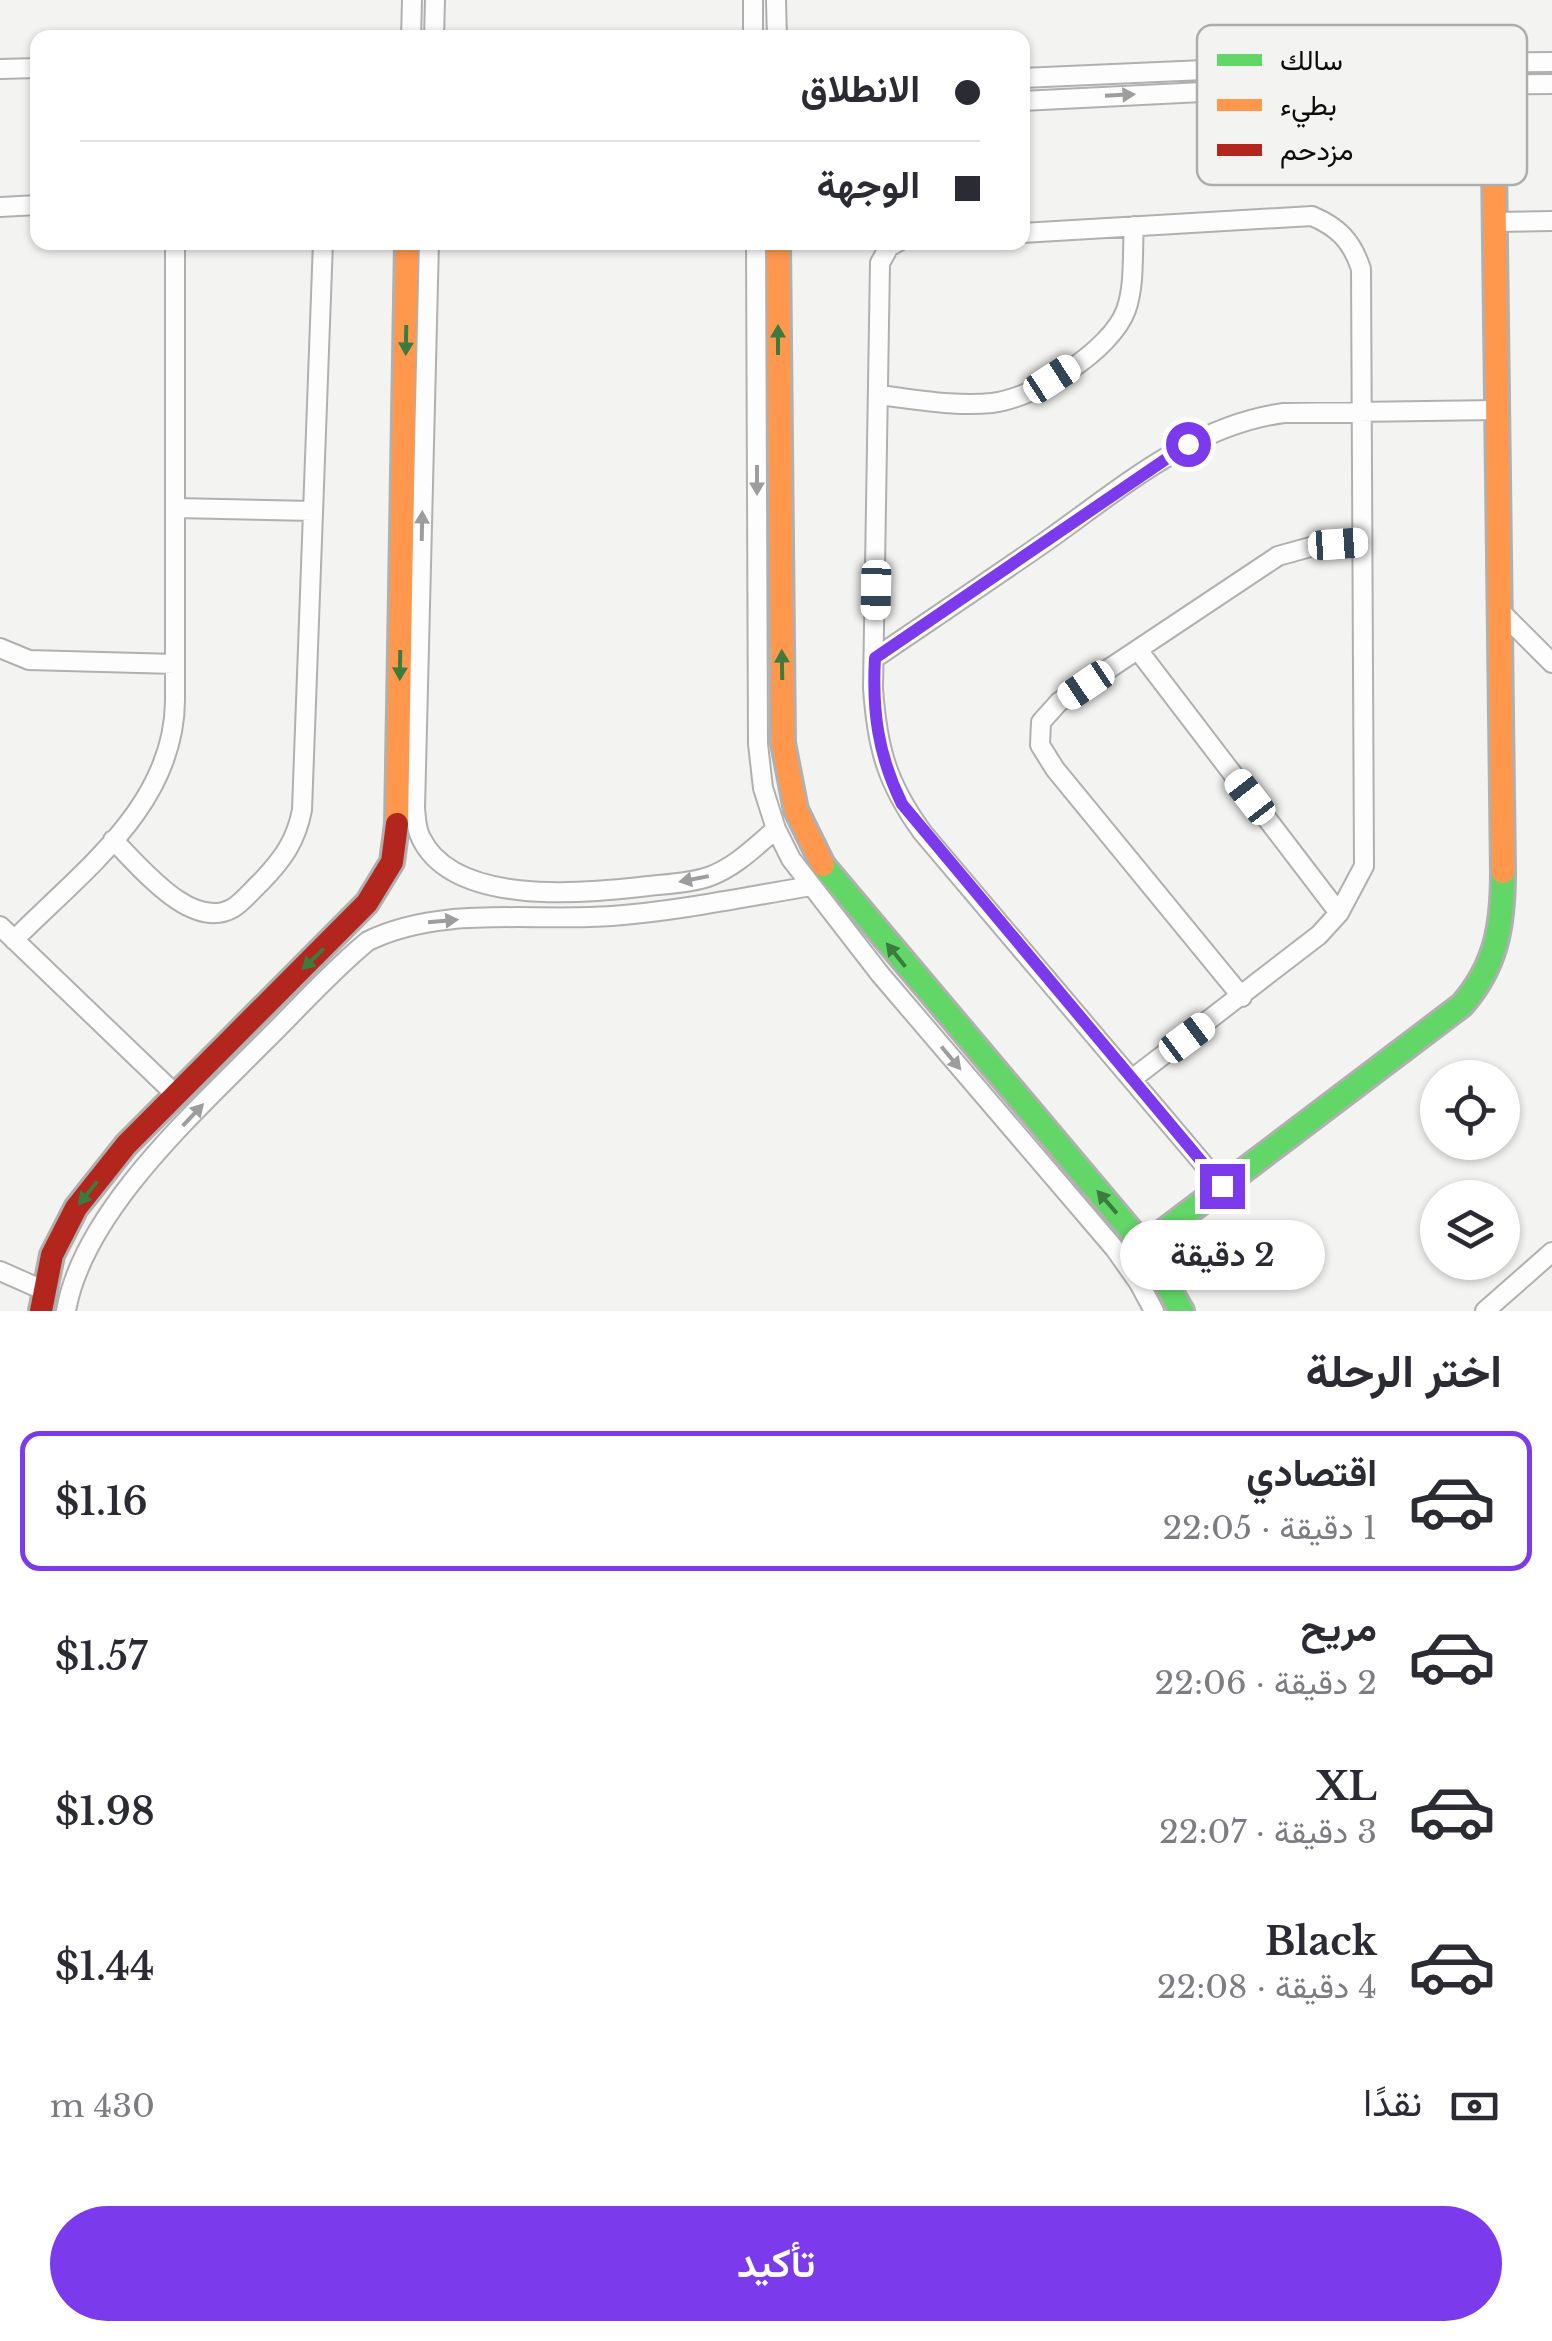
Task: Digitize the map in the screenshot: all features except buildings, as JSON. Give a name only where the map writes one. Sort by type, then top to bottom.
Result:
[{"type":"street","points":[[412,0],[412,30]]},
{"type":"street","points":[[434,30],[436,0]]},
{"type":"street","points":[[753,0],[753,30]]},
{"type":"street","points":[[776,0],[777,30]]},
{"type":"street","points":[[1527,62],[1552,62]]},
{"type":"street","points":[[0,70],[30,68]]},
{"type":"street","points":[[1030,78],[1197,68]]},
{"type":"street","points":[[1181,69],[1182,91]]},
{"type":"street","points":[[1030,100],[1197,91]]},
{"type":"street","points":[[1144,1246],[1462,1005],[1491,966],[1500,939],[1503,912],[1495,185]]},
{"type":"street","points":[[0,207],[30,205]]},
{"type":"street","points":[[1030,232],[1312,216],[1344,235],[1355,251],[1360,269],[1364,866],[1339,913],[1301,952],[1132,1079]]},
{"type":"street","points":[[1495,222],[1552,221]]},
{"type":"street","points":[[878,395],[971,404],[998,402],[1052,379],[1080,361],[1106,341],[1125,313],[1130,298],[1134,226]]},
{"type":"street","points":[[14,940],[113,840],[146,801],[165,762],[175,716],[176,250]]},
{"type":"street","points":[[113,840],[179,902],[206,914],[235,907],[283,860],[292,845],[302,810],[323,250]]},
{"type":"street","points":[[407,250],[407,825],[432,854],[452,869],[476,882],[514,890],[616,890],[703,879],[731,866],[776,829]]},
{"type":"street","points":[[0,1270],[42,1301],[52,1255],[76,1208],[126,1145],[350,923],[391,871],[407,825],[429,250]]},
{"type":"street","points":[[756,250],[758,744],[763,788],[776,829],[811,886],[1115,1250],[1154,1311]]},
{"type":"street","points":[[778,250],[783,742],[796,817],[827,872],[1144,1246],[1182,1311]]},
{"type":"street","points":[[887,250],[880,263],[875,658],[877,736],[886,771],[902,804],[1222,1186]]},
{"type":"street","points":[[875,658],[1128,484],[1208,434],[1236,422],[1272,415],[1361,410],[1497,410]]},
{"type":"street","points":[[176,508],[313,511]]},
{"type":"street","points":[[1242,997],[1055,769],[1040,745],[1041,722],[1048,712],[1288,551],[1362,543]]},
{"type":"street","points":[[1500,610],[1552,663]]},
{"type":"street","points":[[0,648],[29,660],[175,664]]},
{"type":"street","points":[[1138,650],[1339,913]]},
{"type":"street","points":[[66,1311],[70,1285],[82,1255],[145,1168],[194,1113],[368,941],[392,930],[434,921],[618,916],[811,886]]},
{"type":"street","points":[[514,890],[516,919]]},
{"type":"street","points":[[350,923],[368,941]]},
{"type":"street","points":[[0,926],[175,1094]]},
{"type":"street","points":[[1485,1311],[1552,1252]]},
{"type":"traffic: fast","points":[[823,865],[1144,1246],[1182,1311]]},
{"type":"traffic: fast","points":[[1144,1246],[1462,1005],[1483,975],[1496,943],[1503,872]]},
{"type":"traffic: slow","points":[[1494,185],[1503,872]]},
{"type":"traffic: slow","points":[[397,824],[407,250]]},
{"type":"traffic: slow","points":[[778,250],[783,743],[796,810],[823,865]]},
{"type":"traffic: jam","points":[[41,1311],[52,1255],[76,1208],[126,1145],[367,903],[392,862],[397,824]]},
{"type":"route","points":[[1188,444],[875,658],[874,688],[877,736],[886,771],[902,804],[1222,1186]]}]
